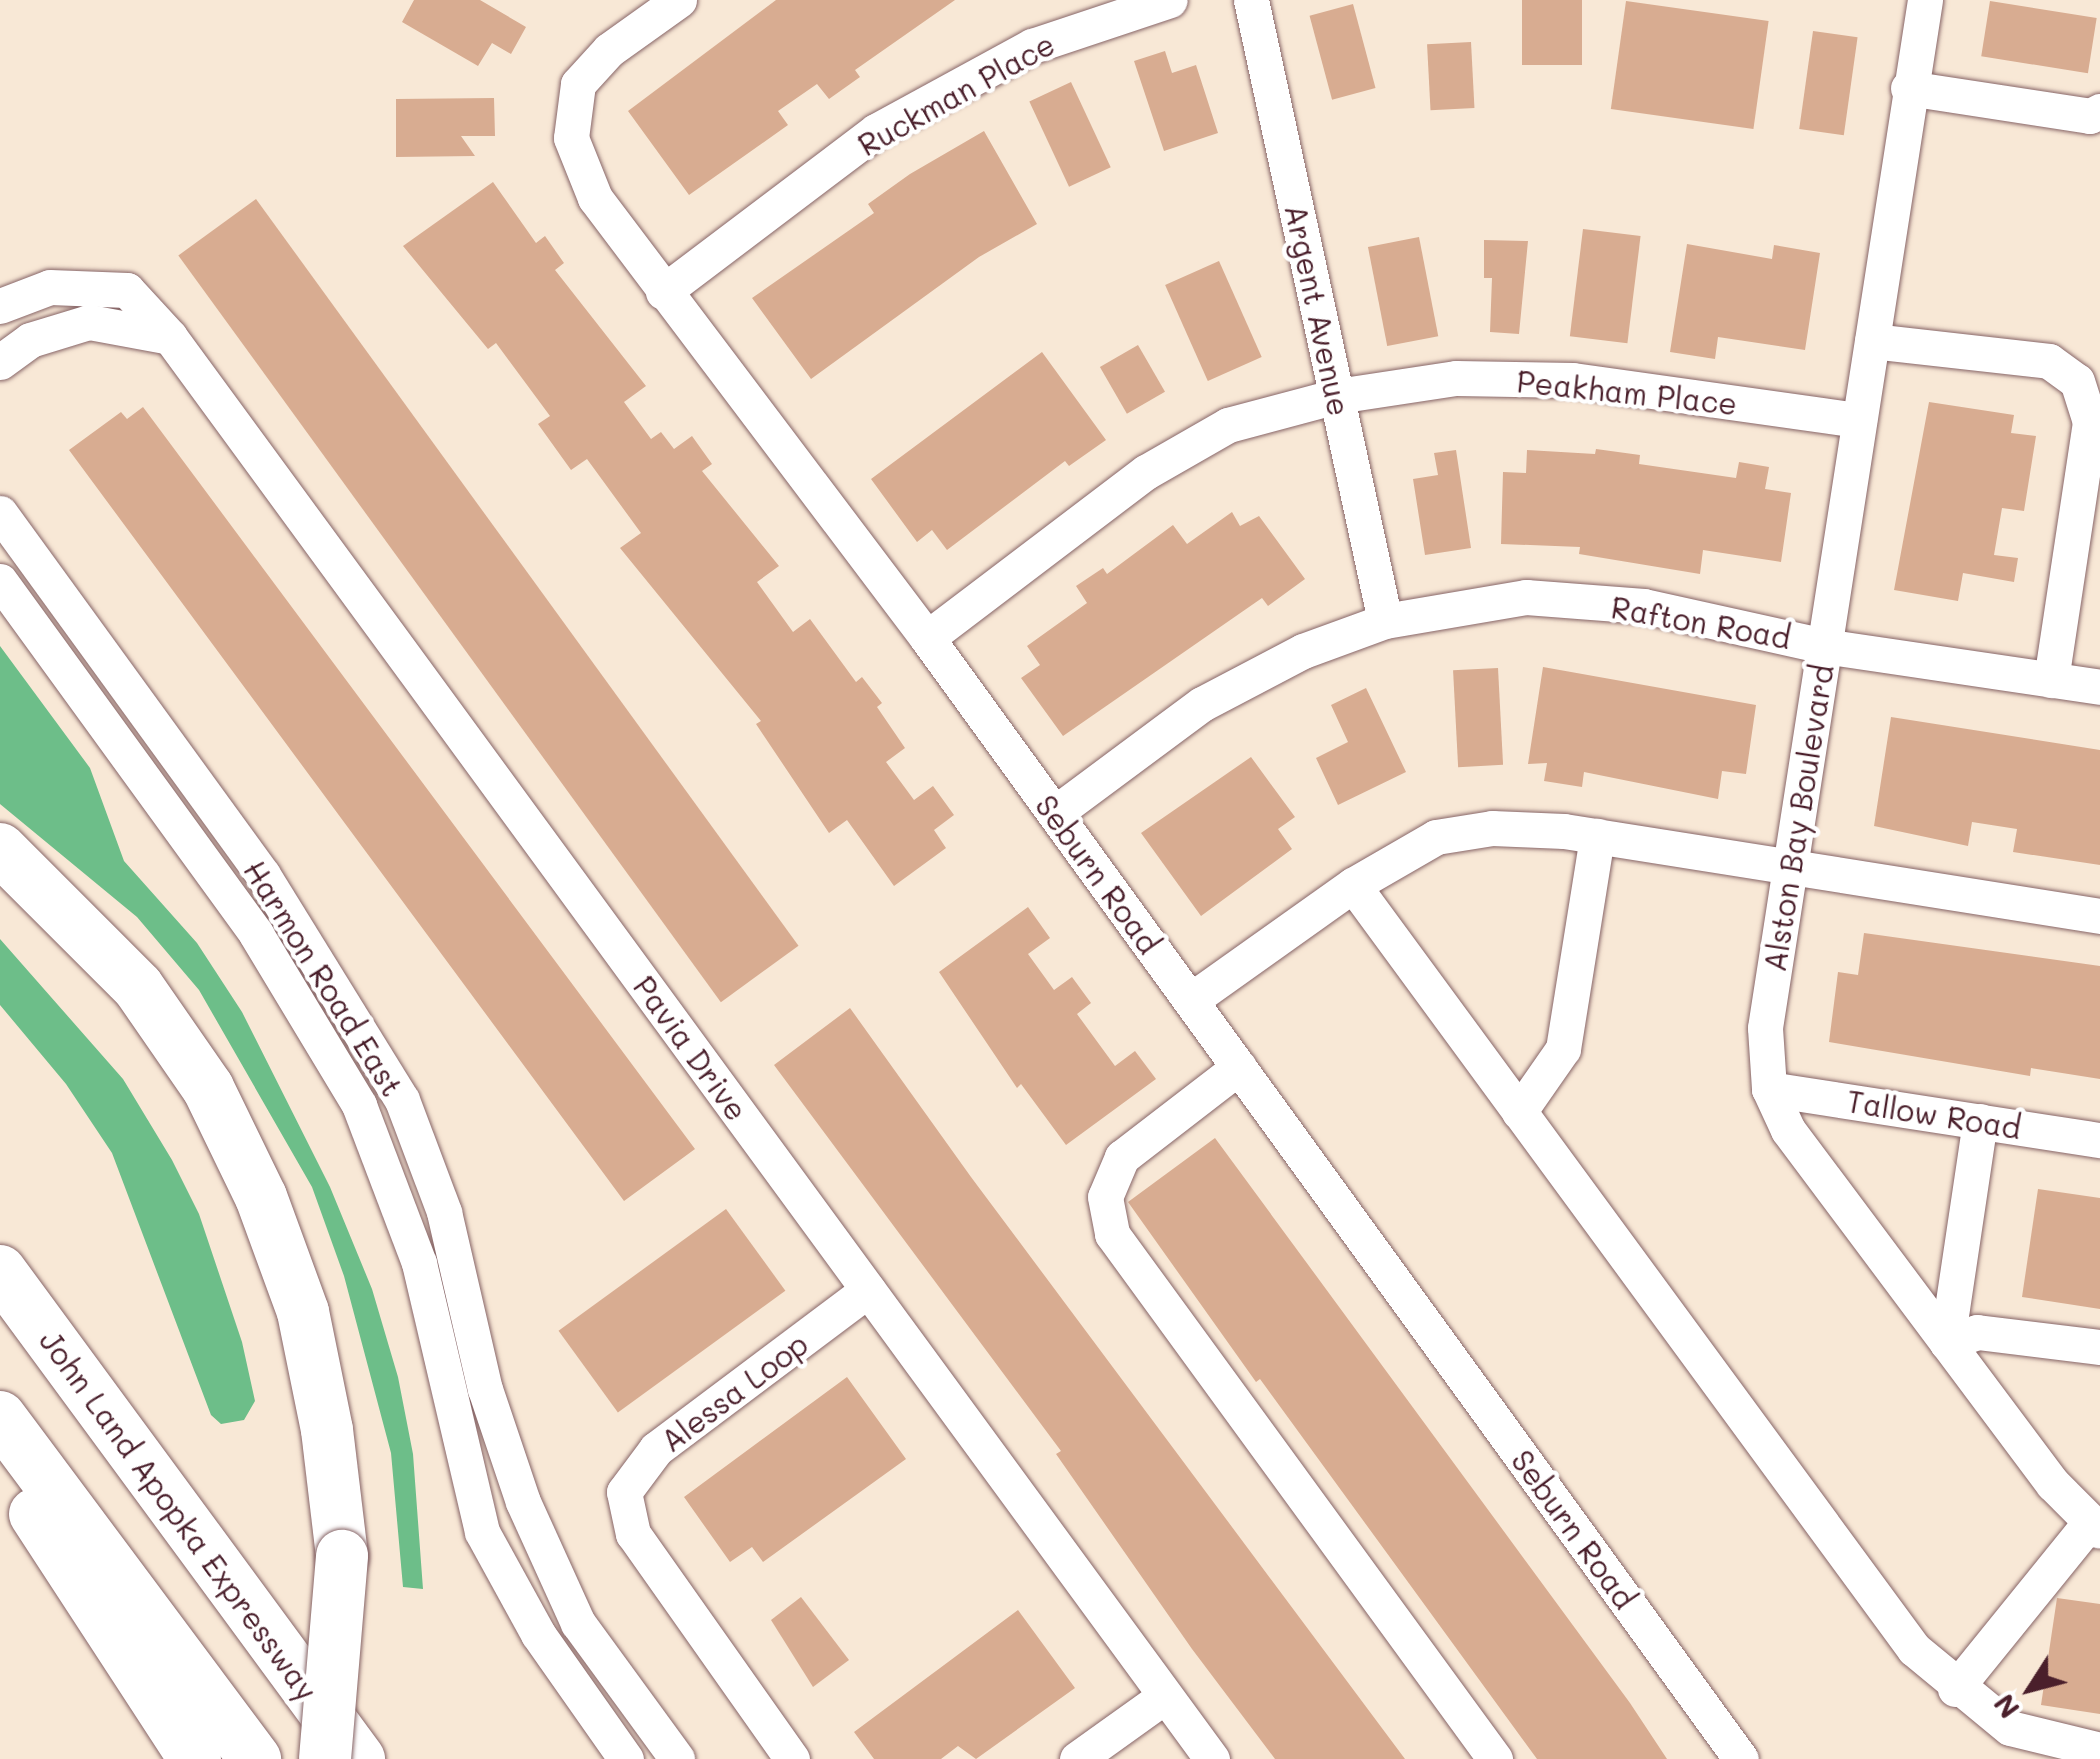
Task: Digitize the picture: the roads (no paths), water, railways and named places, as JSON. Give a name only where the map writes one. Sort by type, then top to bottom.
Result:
[{"type":"highway","points":[[0,849],[138,987],[208,1088],[261,1197],[302,1312],[327,1430],[342,1556],[325,1759]]},
{"type":"highway","name":"John Land Apopka Expressway","points":[[0,1271],[358,1759]]},
{"type":"highway","points":[[0,1417],[254,1759]]},
{"type":"highway","points":[[0,1458],[194,1759]]},
{"type":"street","name":"Seburn Road","points":[[678,0],[609,50],[578,84],[570,138],[594,198],[927,638],[1741,1759]]},
{"type":"street","name":"Ruckman Place","points":[[663,292],[876,132],[1032,46],[1170,0]]},
{"type":"street","name":"Argent Avenue","points":[[1252,0],[1385,621]]},
{"type":"street","name":"Alston Bay Boulevard","points":[[1925,0],[1908,88],[1765,1028],[1768,1089],[1788,1130],[2094,1528]]},
{"type":"street","points":[[1908,88],[2090,116],[2100,111]]},
{"type":"street","name":"Pavia Drive","points":[[0,306],[50,287],[127,290],[170,337],[1212,1759]]},
{"type":"street","points":[[0,362],[30,340],[89,322],[170,337]]},
{"type":"street","points":[[1872,340],[2048,361],[2077,381],[2090,422],[2051,680]]},
{"type":"street","name":"Peakham Place","points":[[927,638],[1146,472],[1228,425],[1336,396],[1456,378],[1573,380],[1859,420]]},
{"type":"street","name":"Harmon Road East","points":[[0,513],[263,875],[402,1100],[444,1212],[485,1389],[524,1502],[578,1623],[677,1759]]},
{"type":"street","name":"Harmon Road East","points":[[0,581],[256,934],[359,1105],[419,1263],[482,1532],[538,1634],[626,1759]]},
{"type":"street","name":"Rafton Road","points":[[1055,814],[1202,704],[1303,650],[1385,621],[1526,598],[1644,606],[1824,646],[2100,687]]},
{"type":"street","points":[[1190,1000],[1353,885],[1436,837],[1492,828],[1597,836],[1790,870],[2100,916]]},
{"type":"street","points":[[1519,1112],[1563,1049],[1597,836]]},
{"type":"street","points":[[1353,885],[1914,1649],[1955,1689],[2010,1728],[2100,1750]]},
{"type":"street","points":[[1239,1067],[1122,1156],[1105,1196],[1112,1234],[1495,1759]]},
{"type":"street","name":"Tallow Road","points":[[1768,1089],[2100,1140]]},
{"type":"street","points":[[1980,1121],[1948,1343],[1977,1332],[2100,1347]]},
{"type":"street","name":"Alessa Loop","points":[[792,1759],[633,1534],[624,1492],[656,1449],[868,1290]]},
{"type":"street","points":[[1955,1689],[2094,1528]]},
{"type":"street","points":[[1077,1759],[1166,1696]]}]
